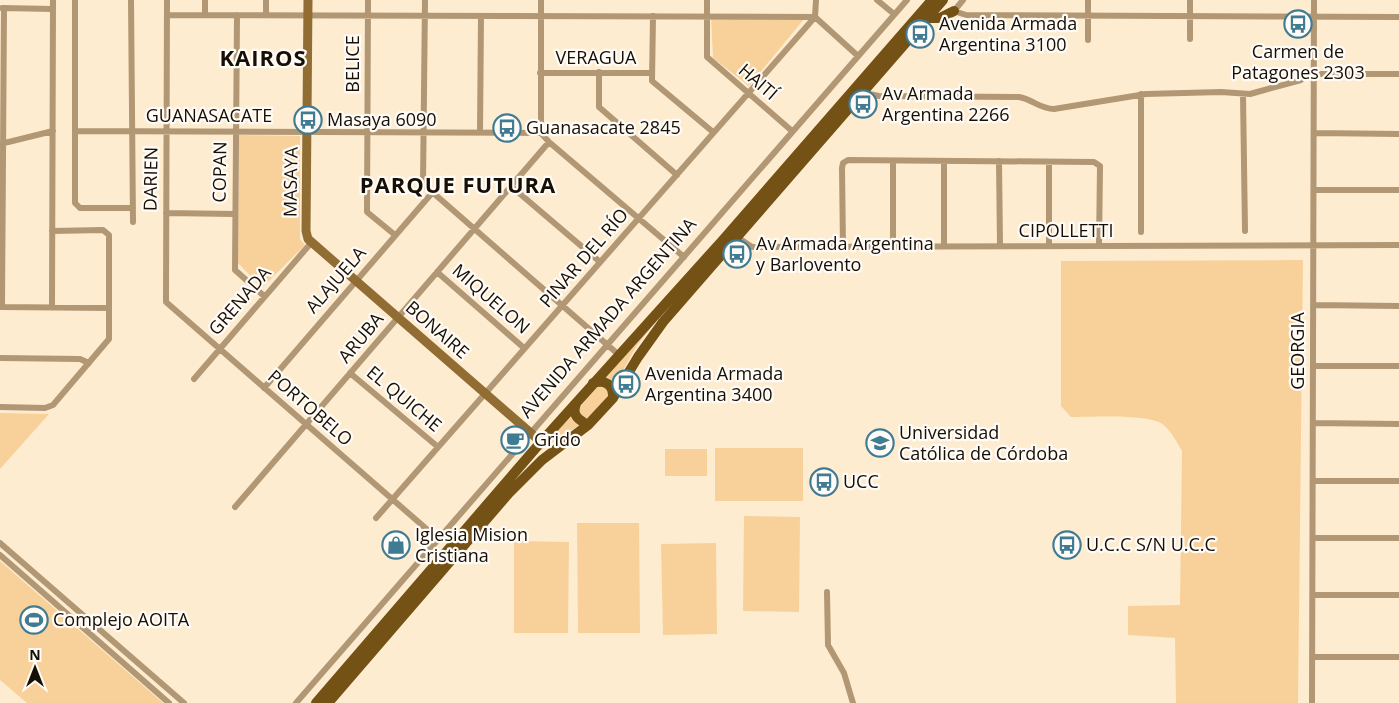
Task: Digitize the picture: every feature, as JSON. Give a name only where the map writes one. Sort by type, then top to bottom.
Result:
[{"type":"main road","name":"AVENIDA ARMADA ARGENTINA","points":[[316,703],[593,383],[722,241],[932,0]]},
{"type":"main road","points":[[328,703],[509,493],[542,460],[588,425],[613,398],[650,339],[737,236],[944,0]]},
{"type":"main road","points":[[928,18],[940,18],[954,12]]},
{"type":"main road","points":[[593,383],[603,382],[609,384],[613,391],[613,398]]},
{"type":"main road","points":[[576,403],[574,411],[576,416],[588,425]]},
{"type":"street","points":[[52,307],[53,0]]},
{"type":"street","points":[[75,0],[74,200],[80,208],[133,208]]},
{"type":"street","points":[[131,0],[133,222]]},
{"type":"street","name":"DARIEN","points":[[165,298],[167,0]]},
{"type":"street","points":[[205,0],[205,15]]},
{"type":"street","points":[[266,0],[266,15]]},
{"type":"street","name":"MASAYA","points":[[308,0],[306,231],[311,243]]},
{"type":"street","name":"BELICE","points":[[368,0],[367,212],[395,235]]},
{"type":"street","points":[[425,0],[423,184],[619,355]]},
{"type":"street","points":[[541,0],[540,73],[542,133],[549,142],[684,257]]},
{"type":"street","points":[[707,0],[707,16]]},
{"type":"street","points":[[815,17],[816,0]]},
{"type":"street","points":[[877,0],[894,14]]},
{"type":"street","name":"AVENIDA ARMADA ARGENTINA","points":[[296,703],[907,0]]},
{"type":"street","points":[[944,0],[954,12],[966,15],[1399,17]]},
{"type":"street","points":[[954,12],[963,0]]},
{"type":"street","points":[[1088,0],[1088,40]]},
{"type":"street","points":[[1190,0],[1190,39]]},
{"type":"street","name":"GEORGIA","points":[[1312,703],[1314,0]]},
{"type":"street","points":[[53,9],[2,8],[1,307],[110,308]]},
{"type":"street","points":[[167,15],[815,17],[858,56]]},
{"type":"street","name":"COPAN","points":[[237,15],[235,270],[264,296]]},
{"type":"street","points":[[480,132],[481,16]]},
{"type":"street","points":[[653,16],[652,81],[713,132]]},
{"type":"street","name":"HAITÍ","points":[[707,16],[706,54],[709,60],[792,131]]},
{"type":"street","name":"PINAR DEL RÍO","points":[[376,518],[815,17]]},
{"type":"street","points":[[599,72],[599,107],[676,175]]},
{"type":"street","name":"VERAGUA","points":[[540,73],[652,72]]},
{"type":"street","points":[[1314,74],[1399,74]]},
{"type":"street","points":[[864,93],[873,96],[1019,97],[1027,98],[1041,108],[1054,109],[1141,94],[1220,92],[1243,95],[1301,80]]},
{"type":"street","points":[[1141,94],[1141,232]]},
{"type":"street","points":[[1243,95],[1245,231]]},
{"type":"street","name":"GUANASACATE","points":[[75,131],[542,133]]},
{"type":"street","points":[[1,143],[53,132]]},
{"type":"street","points":[[1315,133],[1399,134]]},
{"type":"street","name":"ARUBA","points":[[235,507],[549,142]]},
{"type":"street","points":[[843,247],[843,163],[848,160],[1094,162],[1100,166],[1099,246]]},
{"type":"street","points":[[893,246],[894,161]]},
{"type":"street","points":[[944,161],[944,246]]},
{"type":"street","points":[[999,161],[1000,246]]},
{"type":"street","points":[[1049,162],[1049,246]]},
{"type":"street","points":[[512,187],[600,262]]},
{"type":"street","points":[[1314,190],[1399,190]]},
{"type":"street","name":"ALAJUELA","points":[[264,388],[432,193]]},
{"type":"street","points":[[166,213],[234,214]]},
{"type":"street","points":[[0,407],[51,407],[108,342],[110,308],[108,235],[100,230],[52,231]]},
{"type":"street","name":"CIPOLLETTI","points":[[737,236],[752,247],[1399,246]]},
{"type":"street","name":"BONAIRE","points":[[311,243],[542,442]]},
{"type":"street","name":"GRENADA","points":[[194,380],[311,243]]},
{"type":"street","name":"MIQUELON","points":[[437,272],[524,348]]},
{"type":"street","name":"PORTOBELO","points":[[165,298],[168,305],[438,539]]},
{"type":"street","points":[[1313,305],[1399,306]]},
{"type":"street","points":[[0,358],[80,359],[89,363]]},
{"type":"street","points":[[1313,366],[1399,366]]},
{"type":"street","name":"EL QUICHE","points":[[350,373],[438,447]]},
{"type":"street","points":[[1313,423],[1399,424]]},
{"type":"street","points":[[1313,481],[1399,481]]},
{"type":"street","points":[[1313,538],[1399,538]]},
{"type":"street","points":[[0,543],[184,703]]},
{"type":"street","points":[[0,554],[169,703]]},
{"type":"street","points":[[827,592],[828,645],[844,673],[853,703]]},
{"type":"street","points":[[1313,595],[1399,595]]},
{"type":"street","points":[[1313,657],[1399,657]]},
{"type":"shaded area","points":[[711,17],[804,19],[749,86],[713,58]]},
{"type":"shaded area","points":[[239,135],[300,136],[300,239],[305,245],[262,288],[238,263]]},
{"type":"shaded area","points":[[1303,260],[1298,703],[1176,703],[1175,638],[1128,635],[1128,606],[1180,605],[1182,451],[1165,426],[1153,420],[1130,417],[1071,417],[1061,406],[1061,261]]},
{"type":"shaded area","points":[[666,308],[636,347],[614,386],[604,379]]},
{"type":"shaded area","points":[[603,384],[609,394],[588,419],[583,420],[578,410],[597,386]]},
{"type":"shaded area","points":[[0,413],[49,414],[0,469]]},
{"type":"shaded area","points":[[571,414],[581,424],[540,451]]},
{"type":"shaded area","points":[[715,448],[803,448],[803,501],[715,501]]},
{"type":"shaded area","points":[[665,449],[707,449],[707,476],[665,476]]},
{"type":"shaded area","points":[[744,516],[800,517],[799,612],[743,611]]},
{"type":"shaded area","points":[[577,523],[639,523],[640,633],[578,633]]},
{"type":"shaded area","points":[[514,541],[569,542],[568,633],[514,633]]},
{"type":"shaded area","points":[[716,543],[717,634],[663,635],[661,544]]},
{"type":"shaded area","name":"Complejo AOITA","points":[[0,561],[163,703],[27,703],[0,680]]},
{"type":"place","name":"Carmen de Patagones 2303","points":[[1298,24]]},
{"type":"place","name":"Avenida Armada Argentina 3100","points":[[920,34]]},
{"type":"place","name":"Av Armada Argentina 2266","points":[[863,104]]},
{"type":"place","name":"Masaya 6090","points":[[308,120]]},
{"type":"place","name":"Guanasacate 2845","points":[[507,128]]},
{"type":"place","name":"Av Armada Argentina y Barlovento","points":[[737,254]]},
{"type":"place","name":"Avenida Armada Argentina 3400","points":[[626,384]]},
{"type":"place","name":"Grido","points":[[515,440]]},
{"type":"place","name":"Universidad Católica de Córdoba","points":[[880,443]]},
{"type":"place","name":"UCC","points":[[824,482]]},
{"type":"place","name":"Iglesia Mision Cristiana","points":[[396,545]]},
{"type":"place","name":"U.C.C S/N U.C.C","points":[[1067,545]]},
{"type":"place","name":"Complejo AOITA","points":[[34,620]]},
{"type":"district","name":"KAIROS","points":[[263,58]]},
{"type":"district","name":"PARQUE FUTURA","points":[[458,185]]}]
